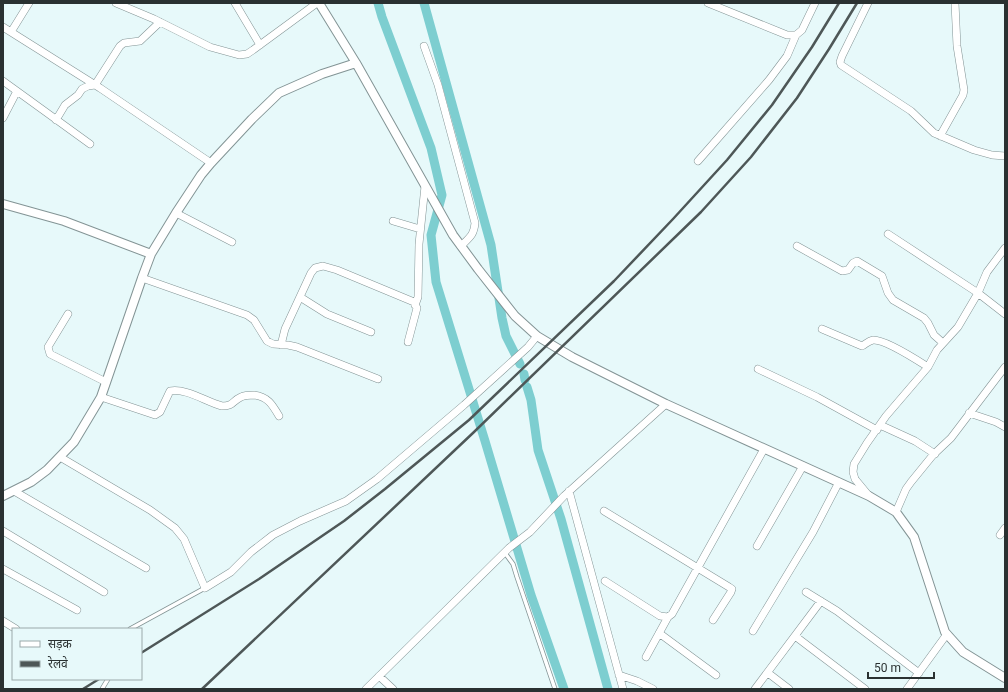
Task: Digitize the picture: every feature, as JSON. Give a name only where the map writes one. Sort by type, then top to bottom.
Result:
[{"type":"street","points":[[11,32],[28,5],[19,3]]},
{"type":"street","points":[[116,3],[160,22],[205,45],[240,55],[247,54],[318,3],[356,63],[453,235],[515,316],[537,336],[572,357],[666,404],[869,496],[896,512],[914,537],[933,598],[947,634],[963,652],[1005,678]]},
{"type":"street","points":[[235,3],[260,45]]},
{"type":"street","points":[[708,3],[787,35],[796,34],[802,30],[815,3]]},
{"type":"street","points":[[868,3],[840,60],[841,65],[911,111],[929,130],[974,150],[1005,156]]},
{"type":"street","points":[[940,136],[963,95],[964,90],[957,46],[955,3]]},
{"type":"street","points":[[56,120],[66,105],[85,87],[95,85],[120,46],[124,43],[140,41],[160,22]]},
{"type":"street","points":[[3,27],[95,85],[211,163]]},
{"type":"street","points":[[698,161],[769,80],[787,56],[796,34]]},
{"type":"street","points":[[424,46],[438,85],[475,223],[474,232],[471,237],[461,246]]},
{"type":"street","points":[[3,496],[31,482],[42,474],[74,442],[101,397],[151,254],[201,175],[252,119],[279,93],[322,74],[356,63]]},
{"type":"street","points":[[3,81],[90,144]]},
{"type":"street","points":[[3,118],[17,91]]},
{"type":"street","points":[[408,342],[416,313],[418,297],[420,229],[427,190]]},
{"type":"street","points":[[3,204],[64,221],[151,254]]},
{"type":"street","points":[[176,213],[232,242]]},
{"type":"street","points":[[393,221],[420,229]]},
{"type":"street","points":[[888,234],[978,293],[1005,314]]},
{"type":"street","points":[[797,246],[842,271],[848,270],[852,263],[857,260],[880,274],[884,278],[888,293],[893,300],[924,318],[934,335],[943,343]]},
{"type":"street","points":[[869,496],[855,479],[853,472],[854,464],[878,428],[928,367],[937,350],[958,327],[978,293],[987,272],[1005,248]]},
{"type":"street","points":[[280,345],[300,297],[311,273],[315,268],[323,266],[337,270],[414,302],[416,305]]},
{"type":"street","points":[[142,278],[247,315],[254,320],[267,341],[273,344],[297,347],[378,379]]},
{"type":"street","points":[[300,297],[327,314],[371,332]]},
{"type":"street","points":[[68,314],[48,347],[50,354],[106,382]]},
{"type":"street","points":[[822,329],[862,346],[869,341],[876,340],[906,353],[928,367]]},
{"type":"street","points":[[60,457],[150,510],[175,528],[184,539],[205,588],[231,572],[251,552],[272,535],[300,520],[346,501],[377,479],[487,385],[528,347],[537,336]]},
{"type":"street","points":[[896,512],[906,489],[934,454],[951,438],[1005,367]]},
{"type":"street","points":[[758,369],[878,428],[915,441],[934,454]]},
{"type":"street","points":[[101,397],[155,415],[160,412],[170,391],[177,390],[186,392],[222,406],[232,405],[240,397],[252,395],[265,398],[270,401],[280,416]]},
{"type":"street","points":[[366,689],[507,550],[530,532],[566,493],[666,404]]},
{"type":"street","points":[[969,413],[996,422],[1005,427]]},
{"type":"street","points":[[646,657],[668,617],[672,614],[764,449]]},
{"type":"street","points":[[758,546],[803,466]]},
{"type":"street","points":[[753,631],[813,532],[839,482]]},
{"type":"street","points":[[14,491],[146,568]]},
{"type":"street","points":[[566,493],[623,689]]},
{"type":"street","points":[[604,510],[698,567],[732,590],[729,597],[713,620]]},
{"type":"street","points":[[1000,535],[1005,528]]},
{"type":"street","points":[[3,531],[104,592]]},
{"type":"street","points":[[3,569],[77,610]]},
{"type":"street","points":[[605,581],[660,616],[668,617]]},
{"type":"street","points":[[806,592],[837,611],[919,672]]},
{"type":"street","points":[[755,689],[821,601]]},
{"type":"street","points":[[3,621],[14,628]]},
{"type":"street","points":[[660,633],[716,675]]},
{"type":"street","points":[[907,689],[947,634]]},
{"type":"street","points":[[795,636],[865,689]]},
{"type":"street","points":[[768,672],[789,689]]},
{"type":"street","points":[[619,675],[637,680],[653,689]]},
{"type":"street","points":[[379,676],[393,689]]},
{"type":"lane","points":[[507,550],[518,577],[555,689]]},
{"type":"lane","points":[[132,628],[205,588]]},
{"type":"lane","points":[[102,689],[107,680]]},
{"type":"waterway","points":[[378,3],[431,148],[442,195],[431,235],[436,282],[531,595],[564,689]]},
{"type":"waterway","points":[[424,3],[491,245],[506,336],[520,364]]},
{"type":"waterway","points":[[524,374],[525,380]]},
{"type":"waterway","points":[[527,387],[531,400],[538,450],[561,519],[608,689]]},
{"type":"railway","points":[[142,652],[259,579],[344,521],[469,420],[614,281],[727,160],[772,105],[812,47],[839,3]]},
{"type":"railway","points":[[202,689],[474,432],[701,212],[751,157],[797,98],[857,3]]},
{"type":"railway","points":[[83,689],[97,680]]}]
